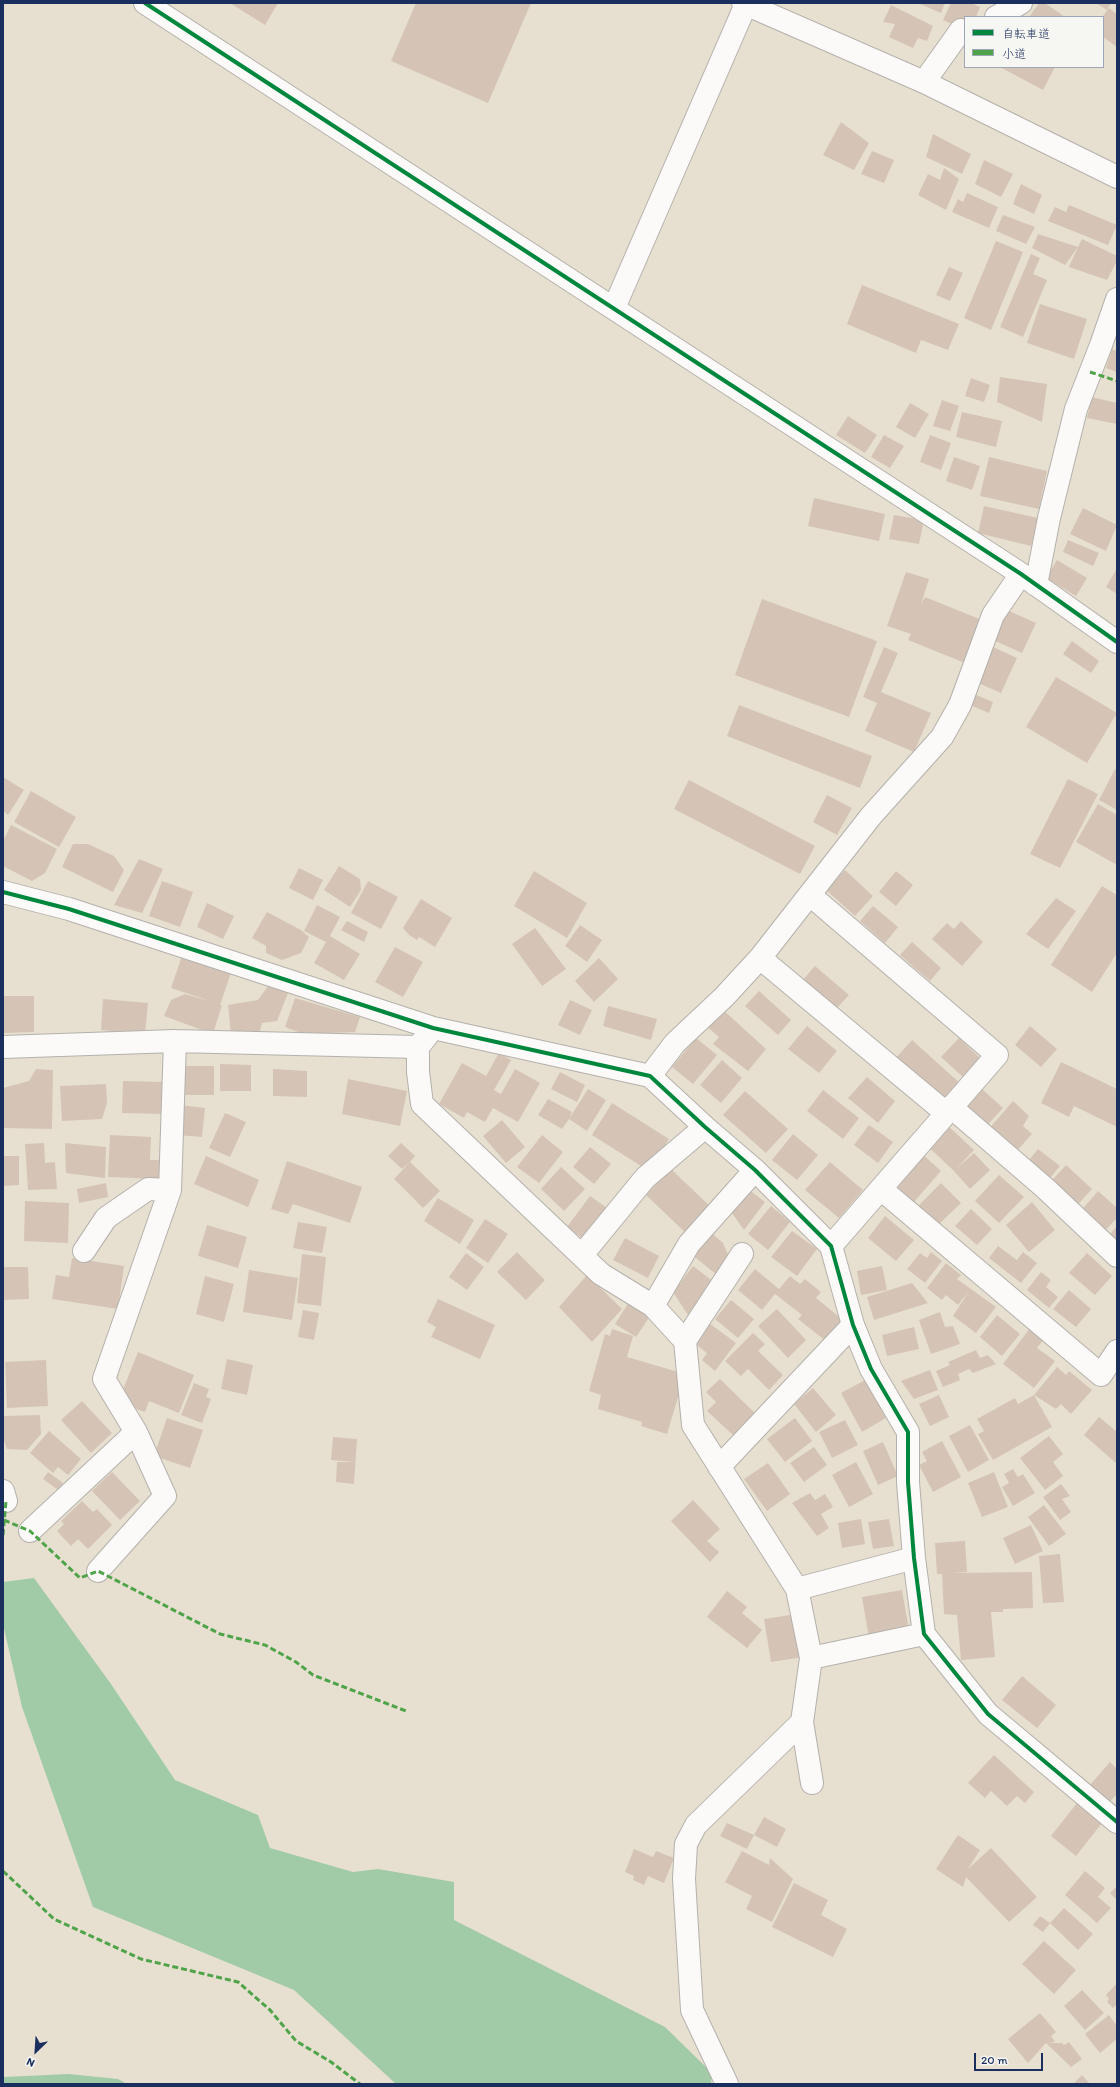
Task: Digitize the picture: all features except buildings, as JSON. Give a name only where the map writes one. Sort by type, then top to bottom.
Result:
[{"type":"street","points":[[145,3],[614,308],[1028,580],[1117,642]]},
{"type":"street","points":[[998,16],[1021,3]]},
{"type":"street","points":[[614,308],[744,4],[924,82],[1117,177]]},
{"type":"street","points":[[924,82],[961,30],[964,31]]},
{"type":"street","points":[[650,1076],[675,1043],[724,996],[760,958],[870,816],[942,737],[960,705],[993,616],[1028,580],[1049,518],[1076,409],[1102,345],[1116,302]]},
{"type":"street","points":[[3,892],[69,909],[433,1028],[650,1076],[705,1127],[755,1170],[831,1246],[853,1325],[871,1369],[908,1432],[908,1482],[914,1558],[924,1634],[988,1714],[1117,1822]]},
{"type":"street","points":[[810,895],[997,1055],[831,1246]]},
{"type":"street","points":[[760,958],[1045,1188],[1117,1256]]},
{"type":"street","points":[[433,1028],[418,1047],[418,1072],[422,1104],[601,1274],[653,1306],[685,1341],[693,1425],[797,1589],[811,1658],[802,1722],[812,1783]]},
{"type":"street","points":[[3,1047],[175,1041],[418,1047]]},
{"type":"street","points":[[98,1571],[165,1496],[136,1432],[104,1380],[170,1190],[175,1041]]},
{"type":"street","points":[[582,1256],[645,1178],[705,1127]]},
{"type":"street","points":[[653,1306],[689,1244],[755,1170]]},
{"type":"street","points":[[881,1188],[1101,1375],[1117,1351]]},
{"type":"street","points":[[84,1251],[106,1218],[148,1190],[170,1190]]},
{"type":"street","points":[[685,1341],[742,1254]]},
{"type":"street","points":[[719,1467],[853,1325]]},
{"type":"street","points":[[30,1531],[136,1432]]},
{"type":"street","points":[[797,1589],[914,1558]]},
{"type":"street","points":[[811,1658],[924,1634]]},
{"type":"street","points":[[727,2084],[692,2010],[684,1879],[686,1844],[696,1825],[802,1722]]},
{"type":"green space","points":[[34,1578],[111,1684],[175,1780],[258,1815],[270,1848],[353,1872],[378,1869],[454,1882],[454,1920],[665,2027],[712,2073],[711,2084],[396,2084],[294,1990],[93,1907],[22,1707],[3,1624],[3,1582]]},
{"type":"green space","points":[[69,2074],[118,2079],[127,2084],[3,2084],[3,2077]]},
{"type":"marked path","points":[[1090,372],[1117,381]]},
{"type":"marked path","points":[[3,1535],[6,1501]]},
{"type":"marked path","points":[[4,1520],[30,1531],[80,1578],[98,1571],[220,1634],[265,1645],[296,1662],[313,1675],[406,1711]]},
{"type":"marked path","points":[[3,1871],[54,1919],[141,1959],[238,1982],[270,2010],[296,2041],[331,2062],[360,2084]]},
{"type":"cycle path","points":[[145,3],[1021,574],[1117,642]]},
{"type":"cycle path","points":[[3,892],[69,909],[433,1028],[650,1076],[705,1127],[755,1170],[831,1246],[853,1325],[871,1369],[908,1432],[908,1482],[914,1558],[924,1634],[988,1714],[1117,1822]]}]
